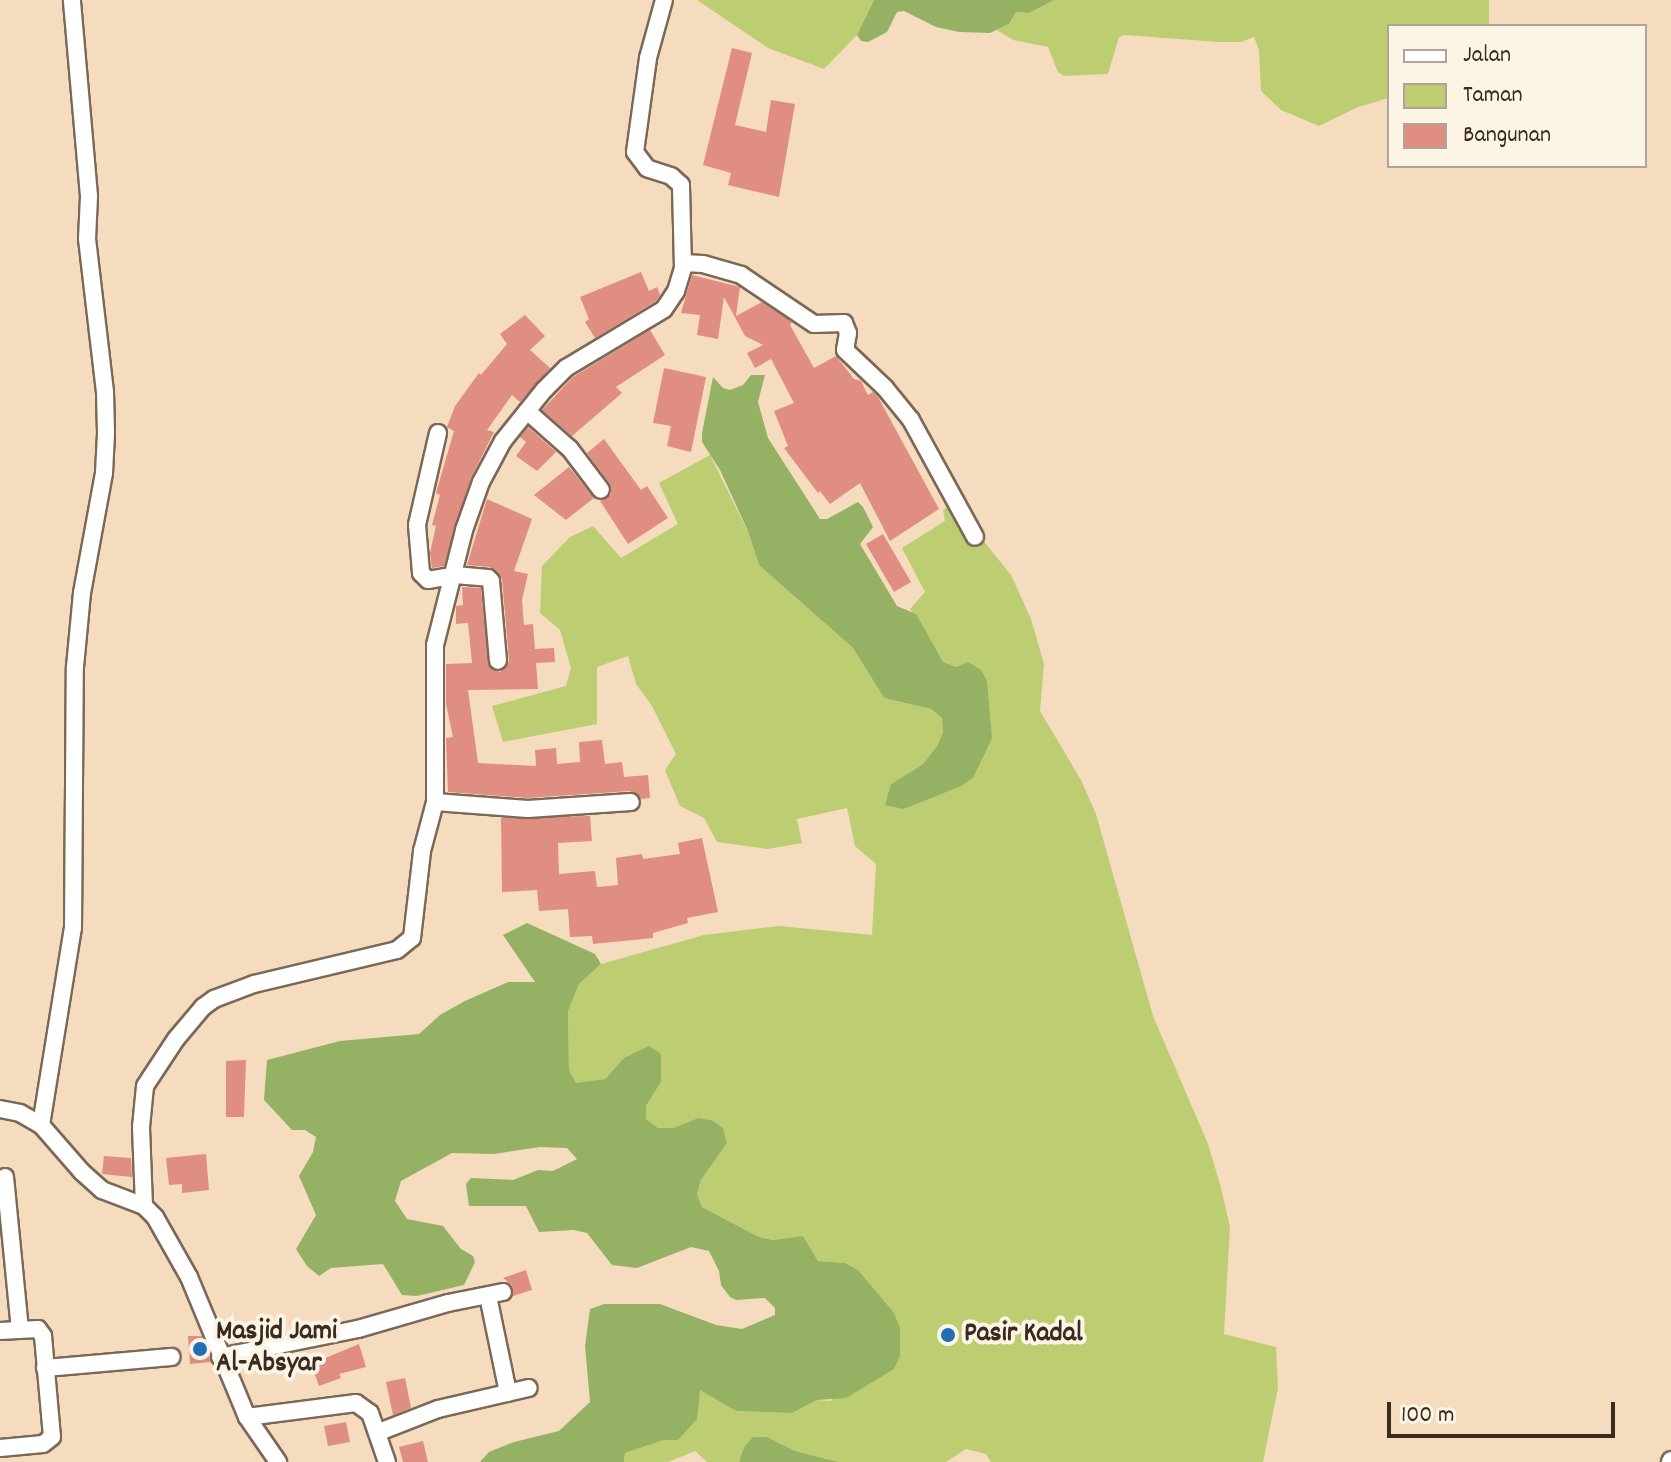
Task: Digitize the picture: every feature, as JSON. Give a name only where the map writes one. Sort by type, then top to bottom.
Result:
[{"type":"street","points":[[41,1125],[73,928],[75,667],[82,593],[104,473],[106,433],[103,367],[87,239],[89,196],[72,0]]},
{"type":"street","points":[[144,1206],[141,1106],[145,1086],[153,1070],[214,999],[254,984],[408,944],[415,927],[422,851],[435,802],[435,645],[464,530],[481,482],[503,441],[566,368],[664,309],[676,291],[683,263],[681,185],[671,176],[647,168],[635,152],[648,58],[664,0]]},
{"type":"street","points":[[683,263],[703,264],[741,275],[814,324],[844,323],[848,333],[845,350],[885,388],[911,420],[975,537]]},
{"type":"street","points":[[527,411],[570,449],[601,490]]},
{"type":"street","points":[[438,433],[417,525],[417,547],[424,578],[455,575],[488,578],[491,581],[498,661]]},
{"type":"street","points":[[435,802],[528,809],[631,802]]},
{"type":"street","points":[[0,1109],[20,1113],[41,1125],[96,1185],[144,1206],[166,1234],[189,1277],[247,1417],[278,1462]]},
{"type":"street","points":[[5,1177],[20,1329]]},
{"type":"street","points":[[220,1357],[358,1329],[448,1303],[495,1294],[508,1393]]},
{"type":"street","points":[[0,1331],[20,1329],[41,1332],[52,1437],[43,1444],[0,1448]]},
{"type":"street","points":[[45,1368],[172,1357]]},
{"type":"street","points":[[379,1432],[438,1409],[529,1388]]},
{"type":"street","points":[[247,1417],[356,1403],[370,1413],[387,1462]]},
{"type":"green space","points":[[697,0],[874,0],[857,35],[824,69],[768,48]]},
{"type":"green space","points":[[874,0],[1054,0],[1029,13],[1016,12],[1009,24],[990,33],[959,32],[936,27],[904,11],[897,12],[887,32],[868,42],[861,41],[857,35]]},
{"type":"green space","points":[[1054,0],[1489,0],[1489,24],[1387,24],[1387,99],[1358,107],[1319,126],[1281,110],[1261,91],[1259,50],[1254,37],[1241,42],[1218,42],[1125,35],[1119,37],[1108,74],[1064,76],[1058,72],[1048,47],[1013,40],[997,30],[1009,24],[1016,12],[1029,13]]},
{"type":"green space","points":[[751,375],[765,375],[758,402],[768,438],[820,519],[827,519],[858,502],[873,527],[860,544],[897,606],[916,614],[943,662],[956,667],[968,662],[981,670],[987,681],[992,738],[973,778],[961,786],[904,809],[885,805],[891,784],[923,764],[937,746],[943,732],[942,718],[931,709],[884,698],[853,648],[759,565],[747,529],[720,470],[702,442],[713,377],[723,388],[730,390],[743,385]]},
{"type":"green space","points":[[710,455],[747,530],[759,565],[853,648],[884,698],[931,709],[942,718],[943,732],[937,746],[923,764],[891,784],[904,809],[973,778],[956,667],[943,662],[910,609],[925,592],[902,548],[945,521],[943,510],[959,500],[982,539],[1011,575],[1031,619],[1044,664],[1040,711],[1081,780],[1096,814],[1153,1016],[1208,1144],[1221,1188],[1230,1227],[1224,1334],[1276,1347],[1278,1388],[1263,1462],[991,1462],[986,1454],[966,1449],[946,1462],[839,1462],[795,1451],[767,1437],[753,1437],[744,1447],[739,1462],[707,1462],[695,1451],[668,1462],[624,1462],[625,1453],[664,1440],[700,1389],[736,1411],[792,1413],[817,1400],[831,1401],[874,1293],[858,1270],[845,1263],[818,1261],[803,1236],[773,1240],[759,1237],[702,1207],[697,1194],[701,1180],[727,1143],[723,1128],[712,1120],[698,1118],[673,1128],[658,1128],[646,1119],[646,1106],[661,1082],[624,1058],[605,1079],[576,1084],[569,1070],[568,1011],[579,984],[601,964],[704,935],[779,926],[872,935],[876,864],[855,846],[847,808],[797,819],[802,843],[768,849],[717,842],[704,818],[680,806],[665,770],[676,754],[652,706],[636,684],[628,656],[597,667],[597,724],[503,742],[492,706],[566,686],[571,668],[560,630],[540,613],[542,566],[570,537],[593,526],[621,558],[678,524],[659,483]]},
{"type":"green space","points":[[527,923],[595,954],[601,964],[579,984],[568,1011],[569,1070],[576,1083],[605,1079],[624,1058],[649,1046],[661,1054],[661,1082],[646,1106],[646,1119],[658,1128],[673,1128],[698,1118],[712,1120],[723,1128],[727,1143],[701,1180],[697,1194],[702,1207],[759,1237],[773,1240],[803,1236],[818,1261],[845,1263],[858,1270],[894,1313],[900,1328],[900,1356],[894,1369],[846,1398],[817,1400],[792,1413],[736,1411],[700,1390],[697,1419],[678,1440],[664,1440],[625,1453],[624,1462],[480,1462],[489,1452],[514,1442],[559,1431],[590,1402],[585,1346],[590,1309],[604,1304],[660,1304],[716,1325],[742,1329],[775,1315],[775,1308],[765,1298],[736,1300],[730,1297],[721,1285],[719,1271],[709,1251],[691,1247],[637,1268],[612,1265],[587,1233],[574,1230],[539,1232],[526,1206],[469,1206],[466,1184],[471,1178],[513,1180],[538,1170],[553,1171],[577,1159],[567,1148],[540,1147],[494,1154],[452,1153],[401,1181],[395,1201],[407,1219],[443,1226],[461,1249],[473,1256],[475,1262],[464,1285],[417,1296],[402,1295],[383,1264],[331,1268],[319,1276],[307,1266],[296,1249],[316,1215],[299,1176],[313,1152],[316,1137],[305,1130],[292,1130],[264,1100],[267,1060],[340,1041],[419,1034],[440,1015],[465,1001],[508,982],[535,982],[503,935]]},
{"type":"green space","points":[[753,1437],[767,1437],[795,1451],[839,1462],[739,1462],[744,1447]]},
{"type":"building","points":[[732,48],[752,53],[735,125],[766,132],[771,100],[795,104],[779,197],[728,185],[731,173],[703,165]]},
{"type":"building","points":[[641,272],[649,291],[657,287],[660,295],[656,301],[595,338],[585,322],[589,319],[580,297]]},
{"type":"building","points":[[692,275],[740,287],[736,316],[762,302],[792,322],[790,325],[814,368],[836,356],[854,379],[861,381],[868,395],[873,392],[878,397],[939,509],[890,541],[860,483],[830,504],[820,491],[818,493],[784,448],[788,446],[774,411],[794,403],[771,359],[755,368],[747,353],[763,345],[745,336],[724,297],[718,339],[697,335],[700,315],[681,313]]},
{"type":"building","points":[[525,315],[545,336],[530,350],[550,368],[520,402],[512,395],[487,430],[494,432],[471,478],[444,566],[432,568],[430,553],[436,526],[432,525],[440,495],[436,493],[454,431],[447,427],[455,406],[479,373],[481,375],[507,344],[500,334]]},
{"type":"building","points":[[650,330],[665,355],[616,387],[622,393],[572,436],[542,410],[573,377]]},
{"type":"building","points":[[664,368],[706,377],[691,452],[667,446],[671,426],[653,423]]},
{"type":"building","points":[[528,427],[556,452],[537,471],[516,456],[526,442],[520,437]]},
{"type":"building","points":[[604,439],[641,490],[647,486],[668,518],[628,544],[600,501],[611,495],[610,484],[587,453]]},
{"type":"building","points":[[569,467],[594,498],[566,520],[534,495]]},
{"type":"building","points":[[487,499],[532,519],[514,571],[528,574],[522,600],[524,625],[533,624],[535,649],[554,648],[555,662],[536,663],[538,689],[468,690],[478,763],[536,766],[535,750],[556,748],[557,764],[580,762],[579,742],[602,740],[605,764],[622,762],[624,777],[648,775],[650,798],[641,799],[630,791],[528,798],[448,792],[446,738],[453,737],[446,704],[446,664],[472,663],[468,623],[456,624],[456,606],[463,605],[462,587],[481,588],[489,667],[500,672],[509,661],[502,579],[490,567],[467,565]]},
{"type":"building","points":[[883,534],[911,582],[894,592],[866,544]]},
{"type":"building","points":[[590,816],[592,841],[558,843],[559,874],[595,871],[597,887],[618,885],[616,858],[642,854],[643,859],[680,854],[678,843],[702,838],[718,912],[687,918],[688,923],[653,933],[653,938],[593,944],[592,936],[570,937],[568,909],[539,911],[537,890],[502,892],[501,818]]},
{"type":"building","points":[[246,1060],[244,1117],[226,1117],[226,1061]]},
{"type":"building","points":[[206,1154],[209,1190],[182,1193],[182,1184],[169,1185],[166,1158]]},
{"type":"building","points":[[104,1156],[131,1158],[132,1177],[102,1174]]},
{"type":"building","points":[[526,1270],[532,1290],[513,1296],[512,1285],[503,1278]]},
{"type":"building","name":"Masjid Jami Al-Absyar","points":[[188,1336],[202,1336],[211,1362],[190,1364]]},
{"type":"building","points":[[359,1344],[366,1367],[339,1374],[341,1378],[319,1386],[311,1364]]},
{"type":"building","points":[[405,1378],[411,1408],[393,1415],[386,1382]]},
{"type":"building","points":[[346,1422],[350,1442],[328,1446],[324,1426]]},
{"type":"building","points":[[423,1441],[428,1462],[403,1462],[399,1447]]},
{"type":"place","name":"Pasir Kadal","points":[[948,1335]]},
{"type":"place","name":"Masjid Jami Al-Absyar","points":[[200,1349]]}]
